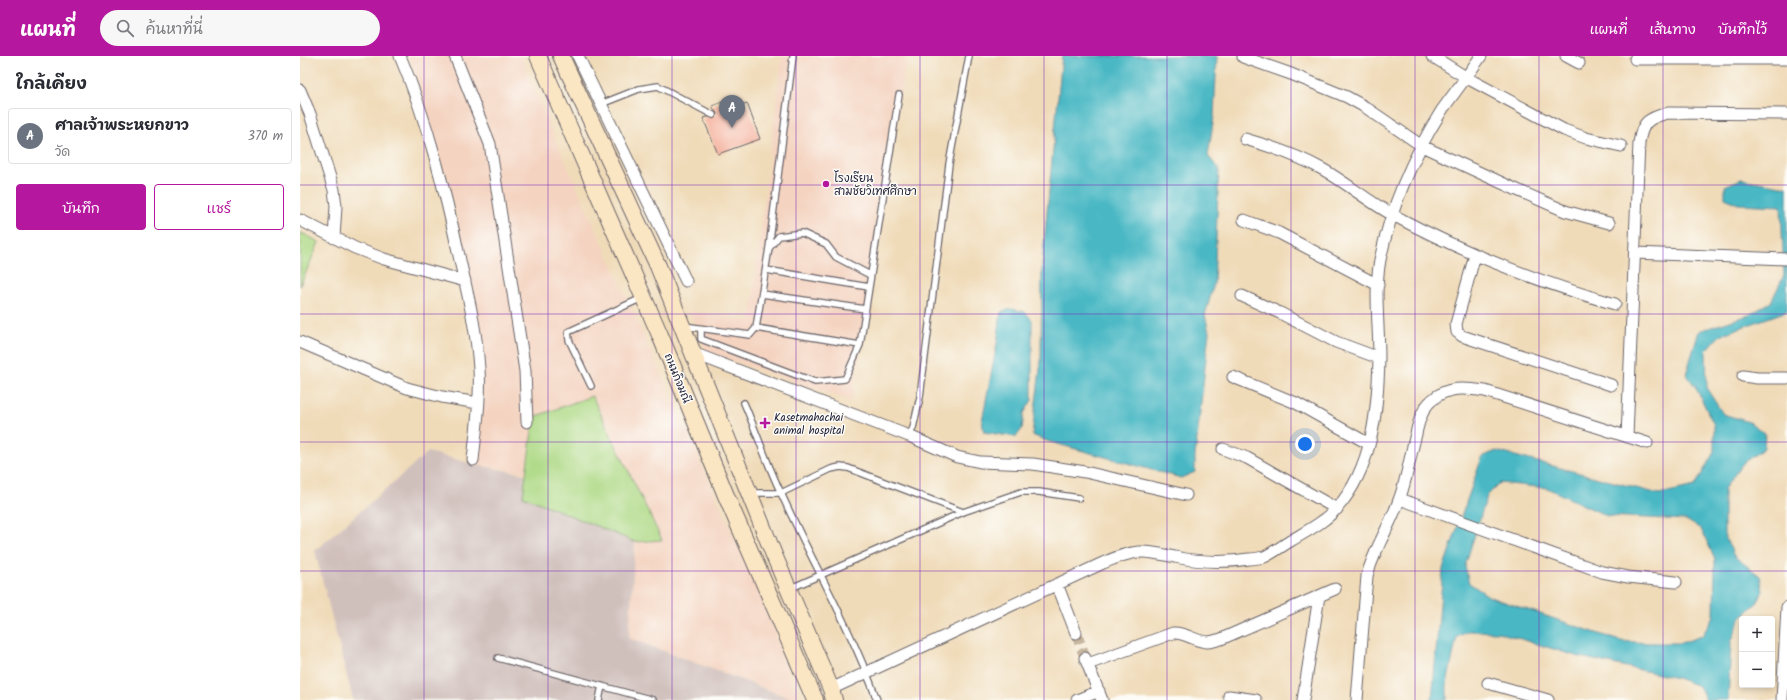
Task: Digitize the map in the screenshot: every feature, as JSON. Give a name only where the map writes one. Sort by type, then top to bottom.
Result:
[{"type":"main road","name":"ถนนกิจมณี","points":[[538,56],[662,341],[727,498],[815,700]]},
{"type":"main road","name":"ถนนกิจมณี","points":[[561,56],[690,333],[693,353],[749,494],[832,694]]},
{"type":"main road","points":[[605,210],[627,200]]},
{"type":"street","points":[[400,56],[413,87],[426,128],[452,222],[476,338],[479,370],[473,460]]},
{"type":"street","points":[[455,56],[490,144],[525,371],[527,422]]},
{"type":"street","points":[[578,56],[686,281]]},
{"type":"street","points":[[1432,56],[1466,78],[1564,130],[1586,138],[1620,146]]},
{"type":"street","points":[[832,694],[867,672],[1125,554],[1139,552],[1212,562],[1233,562],[1263,557],[1305,532],[1337,508],[1350,490],[1363,466],[1369,444],[1379,358],[1378,285],[1380,262],[1393,214],[1407,175],[1422,146],[1443,110],[1481,56]]},
{"type":"street","points":[[1566,56],[1579,63]]},
{"type":"street","points":[[1635,59],[1712,57],[1787,59]]},
{"type":"street","points":[[1243,58],[1291,74],[1347,97],[1365,106],[1422,146],[1566,211],[1609,223]]},
{"type":"street","points":[[300,90],[310,114],[334,190],[336,220],[334,238]]},
{"type":"street","points":[[1627,437],[1640,133],[1645,123],[1653,117],[1668,113],[1787,114]]},
{"type":"street","points":[[1245,139],[1280,149],[1302,158],[1393,214],[1475,255],[1539,281],[1615,304]]},
{"type":"street","points":[[300,220],[355,248],[384,258],[465,281]]},
{"type":"street","points":[[1244,220],[1279,233],[1378,285]]},
{"type":"street","points":[[1635,253],[1787,259]]},
{"type":"street","points":[[1475,255],[1456,324],[1457,332],[1462,336],[1611,385]]},
{"type":"street","points":[[1242,296],[1280,313],[1336,342],[1379,358]]},
{"type":"street","points":[[300,342],[407,388],[442,397],[478,403]]},
{"type":"street","points":[[693,353],[909,436],[957,457],[980,462],[1032,464],[1085,472],[1186,495]]},
{"type":"street","points":[[1233,376],[1296,403],[1369,444]]},
{"type":"street","points":[[1743,376],[1757,378],[1787,378]]},
{"type":"street","points":[[1357,700],[1367,576],[1370,563],[1400,499],[1422,415],[1430,402],[1439,394],[1451,389],[1466,388],[1485,391],[1647,443]]},
{"type":"street","points":[[1222,449],[1246,458],[1337,508]]},
{"type":"street","points":[[1400,499],[1602,572],[1628,577],[1676,582]]},
{"type":"street","points":[[1057,584],[1076,633]]},
{"type":"street","points":[[1077,700],[1101,696],[1087,661],[1172,633],[1181,633],[1198,640],[1208,642],[1221,639],[1335,589]]},
{"type":"street","points":[[1303,700],[1319,596]]},
{"type":"street","points":[[1782,700],[1787,606]]},
{"type":"street","points":[[1488,683],[1548,700]]},
{"type":"street","points":[[1230,696],[1256,700]]},
{"type":"lane","points":[[690,333],[701,329],[750,335],[756,328],[769,248],[793,56]]},
{"type":"lane","points":[[909,436],[913,428],[920,398],[949,164],[969,56]]},
{"type":"lane","points":[[600,104],[639,89],[658,86],[713,115]]},
{"type":"lane","points":[[690,333],[815,382],[845,379],[860,345],[898,95]]},
{"type":"lane","points":[[769,248],[779,236],[802,233],[826,244],[836,257],[870,275]]},
{"type":"lane","points":[[766,270],[869,287]]},
{"type":"lane","points":[[762,294],[865,309]]},
{"type":"lane","points":[[591,386],[569,340],[568,332],[643,298]]},
{"type":"lane","points":[[756,328],[860,345]]},
{"type":"lane","points":[[690,333],[701,329]]},
{"type":"lane","points":[[744,403],[781,493],[867,672],[877,700]]},
{"type":"lane","points":[[749,494],[781,493],[831,469],[840,467],[848,468],[963,512]]},
{"type":"lane","points":[[789,589],[963,512],[1021,492],[1039,492],[1079,498]]},
{"type":"lane","points":[[498,658],[653,700]]},
{"type":"lane","points":[[599,700],[602,686]]},
{"type":"shaded area","points":[[408,56],[520,56],[546,119],[770,616],[797,700],[629,638],[635,542],[662,539],[534,417],[525,473],[477,465],[483,369],[457,216],[415,73]]},
{"type":"shaded area","name":"โรงเรียน สามชัยวิเทศศึกษา","points":[[782,56],[906,56],[852,401],[706,352],[690,312],[750,321]]},
{"type":"shaded area","points":[[428,452],[477,465],[525,474],[523,496],[635,542],[629,638],[795,700],[353,700],[315,551]]},
{"type":"green space","points":[[300,232],[319,242],[300,286]]},
{"type":"green space","points":[[592,396],[662,540],[635,542],[523,496],[534,417]]},
{"type":"water","points":[[1062,56],[1217,56],[1214,116],[1208,156],[1219,169],[1214,284],[1205,315],[1209,332],[1195,456],[1195,472],[1181,478],[1047,441],[1032,435],[1041,361],[1042,264]]},
{"type":"water","points":[[1741,179],[1787,187],[1787,311],[1720,335],[1706,351],[1707,389],[1723,414],[1749,422],[1765,433],[1764,448],[1743,463],[1724,489],[1724,534],[1734,556],[1760,576],[1763,591],[1756,604],[1742,616],[1739,616],[1739,622],[1731,643],[1728,700],[1706,700],[1699,686],[1677,678],[1576,656],[1498,632],[1469,631],[1457,637],[1447,684],[1447,700],[1432,700],[1443,569],[1482,457],[1496,451],[1659,494],[1695,486],[1714,452],[1714,425],[1695,386],[1686,374],[1699,331],[1749,315],[1771,302],[1784,275],[1781,206],[1738,204],[1725,198],[1725,186]],"holes":[[[1500,483],[1547,488],[1607,516],[1686,520],[1701,529],[1715,559],[1714,616],[1702,636],[1681,643],[1620,641],[1490,597],[1469,583],[1465,566],[1487,496]]]},
{"type":"water","points":[[1012,309],[1025,312],[1032,320],[1032,400],[1024,413],[1022,429],[1016,437],[984,432],[982,421],[997,344],[1001,312]]},
{"type":"building","points":[[733,98],[735,107],[747,103],[760,139],[718,154],[703,118],[718,115],[712,106]]},
{"type":"tunnel","points":[[1076,633],[1085,657]]},
{"type":"place","name":"ศาลเจ้าพระหยกขาว","points":[[732,128]]},
{"type":"place","name":"โรงเรียน สามชัยวิเทศศึกษา","points":[[826,184]]},
{"type":"place","name":"Kasetmahachai animal hospital","points":[[765,423]]}]
